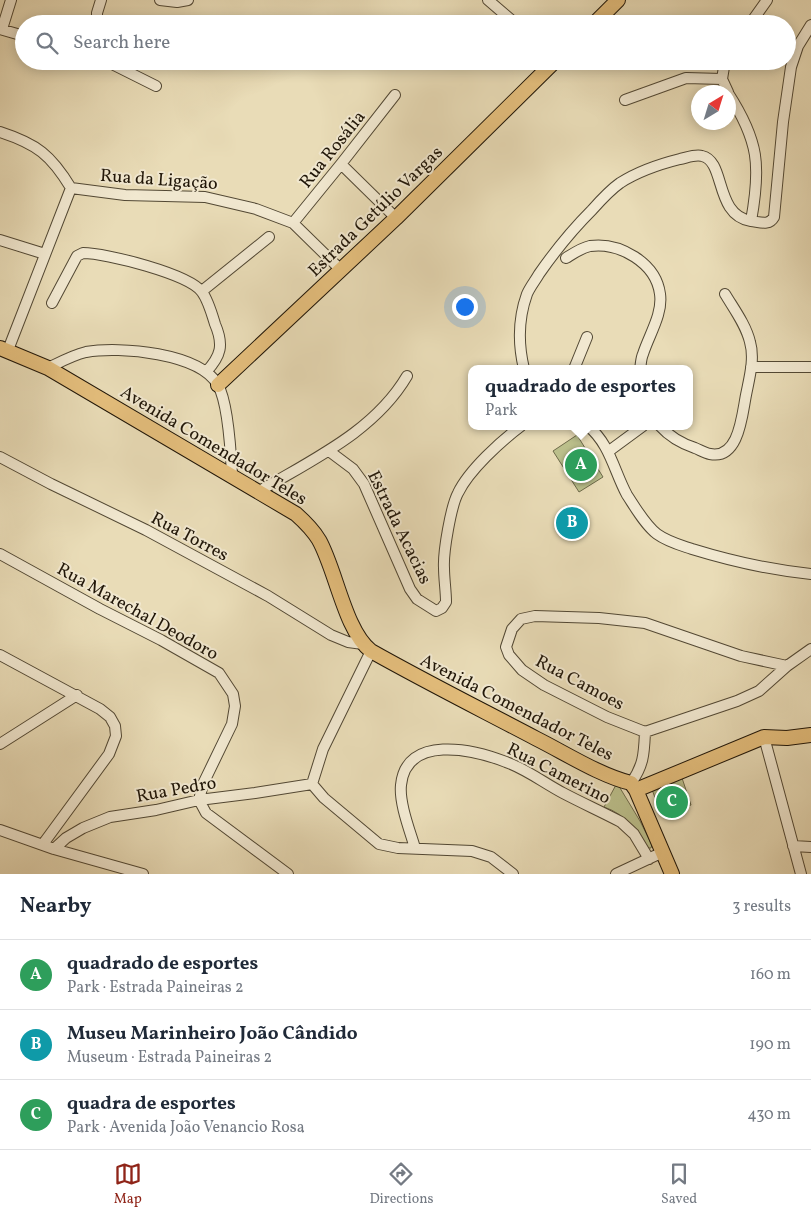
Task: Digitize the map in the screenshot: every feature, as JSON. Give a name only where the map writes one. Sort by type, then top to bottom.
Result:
[{"type":"main road","points":[[603,15],[618,0]]},
{"type":"main road","name":"Estrada Getúlio Vargas","points":[[218,385],[396,218],[546,70]]},
{"type":"main road","name":"Avenida Comendador Teles","points":[[4,349],[48,368],[296,514],[310,526],[320,541],[348,614],[367,648],[416,676],[578,760],[633,786]]},
{"type":"main road","points":[[672,874],[633,786],[764,737],[787,738],[811,734]]},
{"type":"street","points":[[11,0],[1,29],[15,33]]},
{"type":"street","points":[[97,15],[101,0]]},
{"type":"street","points":[[160,0],[177,2],[188,0]]},
{"type":"street","points":[[756,15],[767,0]]},
{"type":"street","points":[[491,1],[506,15]]},
{"type":"street","points":[[796,52],[811,25]]},
{"type":"street","points":[[126,70],[156,86]]},
{"type":"street","points":[[723,70],[722,78],[725,85]]},
{"type":"street","points":[[523,365],[520,352],[520,329],[528,292],[553,253],[569,234],[620,183],[651,168],[701,155],[711,162],[726,201],[733,213],[742,220],[770,222],[774,217],[782,122],[791,70]]},
{"type":"street","points":[[625,100],[686,78],[722,78]]},
{"type":"street","name":"Rua Rosália","points":[[292,222],[341,164],[395,95]]},
{"type":"street","points":[[736,107],[749,130],[757,160],[756,189],[751,221]]},
{"type":"street","points":[[0,132],[24,141],[42,152],[59,170],[71,188],[4,349]]},
{"type":"street","points":[[341,164],[396,218]]},
{"type":"street","name":"Rua da Ligação","points":[[71,188],[125,195],[205,197],[256,209],[292,222],[341,270]]},
{"type":"street","points":[[202,291],[270,238]]},
{"type":"street","points":[[0,240],[45,254]]},
{"type":"street","points":[[566,258],[589,246],[619,249],[631,254],[654,276],[660,295],[659,311],[642,354],[641,365]]},
{"type":"street","points":[[52,303],[77,256],[82,253],[125,261],[177,275],[202,291],[217,327],[221,347],[216,362],[206,372]]},
{"type":"street","points":[[665,430],[686,445],[711,454],[728,450],[734,442],[740,426],[751,367],[750,342],[739,316],[725,294]]},
{"type":"street","points":[[576,365],[587,337]]},
{"type":"street","points":[[48,368],[86,352],[124,351],[181,360],[194,365],[206,372],[218,385],[224,402],[232,475]]},
{"type":"street","points":[[751,367],[811,367]]},
{"type":"street","points":[[258,492],[329,451],[351,436],[399,390],[407,376]]},
{"type":"street","name":"Estrada Acacias","points":[[329,451],[353,469],[359,476],[371,497],[410,590],[417,599],[436,611],[442,608],[446,602],[445,551],[458,492],[484,459],[515,430]]},
{"type":"street","points":[[593,430],[608,451],[627,493],[656,533],[671,542],[709,554],[782,570],[811,574]]},
{"type":"street","points":[[608,451],[637,430]]},
{"type":"street","name":"Rua Torres","points":[[0,457],[146,530],[268,596],[331,635],[367,648]]},
{"type":"street","name":"Rua Marechal Deodoro","points":[[0,554],[161,640],[218,673],[233,694],[234,715],[232,724],[203,784],[199,800]]},
{"type":"street","name":"Rua Camoes","points":[[645,732],[573,701],[522,670],[509,655],[506,647],[512,630],[521,619],[535,616],[599,618],[645,623],[741,656],[787,666]]},
{"type":"street","points":[[367,648],[323,749],[312,784],[324,798],[379,844],[398,848],[472,851],[491,857],[513,874]]},
{"type":"street","points":[[633,786],[640,770],[645,732],[736,701],[759,691],[787,666],[811,649]]},
{"type":"street","points":[[0,655],[100,709],[110,717],[115,726],[116,736],[109,754],[43,844]]},
{"type":"street","points":[[0,744],[77,695]]},
{"type":"street","points":[[764,737],[801,874]]},
{"type":"street","name":"Rua Camerino","points":[[415,848],[404,808],[401,787],[404,771],[418,755],[435,750],[456,749],[482,754],[506,762],[621,822],[634,834],[649,859]]},
{"type":"street","name":"Rua Pedro","points":[[54,849],[66,838],[110,817],[156,810],[199,800],[312,784]]},
{"type":"street","points":[[199,800],[206,813],[288,874]]},
{"type":"street","points":[[0,830],[121,871],[143,874]]},
{"type":"street","points":[[794,846],[811,847]]},
{"type":"street","points":[[616,874],[662,852]]},
{"type":"green space","points":[[577,435],[603,477],[579,492],[553,451]]},
{"type":"green space","points":[[681,775],[691,805],[662,816],[651,787]]},
{"type":"green space","points":[[617,783],[640,821],[652,845],[651,848],[647,848],[624,818],[604,807]]},
{"type":"place","name":"quadrado de esportes","points":[[581,465]]},
{"type":"place","name":"Museu Marinheiro João Cândido","points":[[572,523]]},
{"type":"place","name":"quadra de esportes","points":[[672,802]]}]
